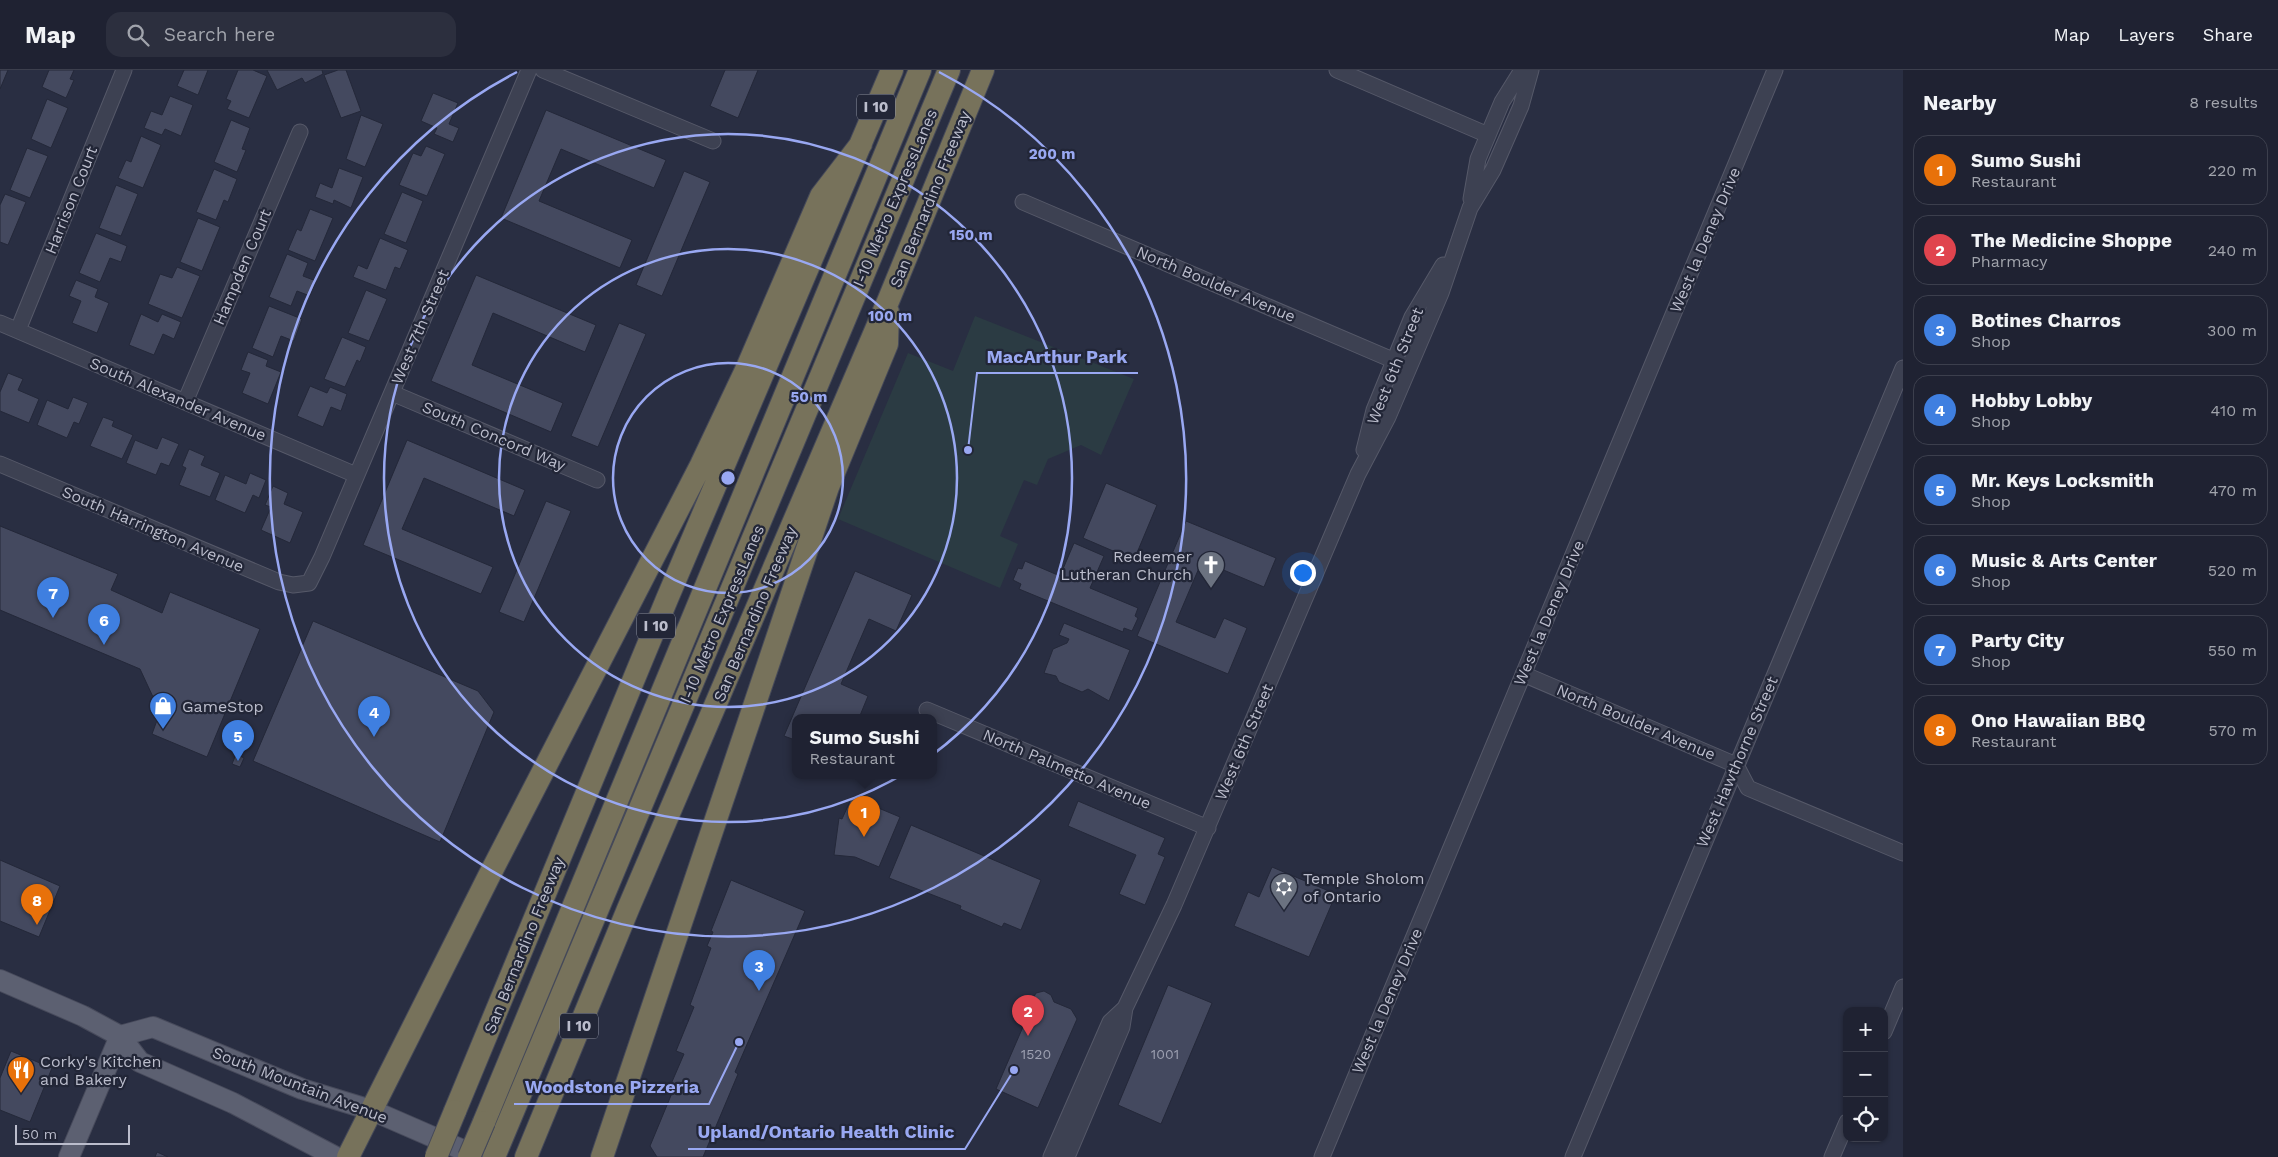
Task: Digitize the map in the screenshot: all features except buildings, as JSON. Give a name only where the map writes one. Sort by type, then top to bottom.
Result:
[{"type":"highway","name":"San Bernardino Freeway","points":[[436,1157],[667,599],[892,70]]},
{"type":"highway","name":"I-10 Metro ExpressLanes","points":[[469,1157],[575,907],[768,432],[920,70]]},
{"type":"highway","name":"I-10 Metro ExpressLanes","points":[[494,1157],[949,70]]},
{"type":"highway","name":"San Bernardino Freeway","points":[[529,1150],[628,909],[888,299],[983,70]]},
{"type":"highway","points":[[348,1157],[701,465],[746,370],[821,196],[861,144]]},
{"type":"highway","points":[[602,1157],[828,487],[887,344],[888,299]]},
{"type":"highway","points":[[667,599],[768,432]]},
{"type":"highway","points":[[628,909],[766,508]]},
{"type":"highway","points":[[611,1157],[612,1128]]},
{"type":"main road","points":[[0,980],[82,1016],[120,1036],[140,1062],[233,1103],[336,1157]]},
{"type":"main road","name":"South Mountain Avenue","points":[[120,1036],[153,1027],[302,1089],[371,1110],[479,1157]]},
{"type":"main road","points":[[69,1157],[120,1036]]},
{"type":"street","name":"Harrison Court","points":[[18,330],[124,70]]},
{"type":"street","name":"West 7th Street","points":[[308,583],[322,557],[529,70]]},
{"type":"street","points":[[543,70],[713,141]]},
{"type":"street","points":[[1337,70],[1488,135]]},
{"type":"street","name":"West 6th Street","points":[[1470,208],[1478,159],[1502,102],[1522,70]]},
{"type":"street","name":"West 6th Street","points":[[1067,1157],[1122,1027],[1125,1008],[1208,828],[1358,474],[1388,417],[1441,293],[1458,237],[1470,208],[1493,170],[1521,106],[1531,70]]},
{"type":"street","name":"West la Deney Drive","points":[[1322,1157],[1775,70]]},
{"type":"street","name":"Hampden Court","points":[[184,402],[300,132]]},
{"type":"street","name":"North Boulder Avenue","points":[[1023,202],[1409,367]]},
{"type":"street","name":"West 6th Street","points":[[1358,474],[1374,410],[1412,317],[1458,237]]},
{"type":"street","name":"South Alexander Avenue","points":[[0,323],[356,475]]},
{"type":"street","name":"West Hawthorne Street","points":[[1573,1157],[1903,368]]},
{"type":"street","name":"South Concord Way","points":[[392,393],[597,480]]},
{"type":"street","name":"South Harrington Avenue","points":[[0,464],[279,582],[293,586],[308,583]]},
{"type":"street","name":"North Boulder Avenue","points":[[1523,674],[1736,765],[1748,788],[1903,853]]},
{"type":"street","name":"North Palmetto Avenue","points":[[927,710],[937,714]]},
{"type":"street","name":"North Palmetto Avenue","points":[[937,714],[1208,828]]},
{"type":"street","points":[[1888,1023],[1903,987]]},
{"type":"street","name":"West 6th Street","points":[[1051,1157],[1110,1022],[1125,1008]]},
{"type":"street","points":[[1832,1157],[1843,1131]]},
{"type":"shaded area","points":[[975,316],[1134,379],[1101,455],[1081,445],[1048,459],[1037,485],[1024,480],[1000,536],[1018,544],[1000,588],[838,519],[908,353],[953,371]]},
{"type":"place","name":"MacArthur Park","points":[[968,450]]},
{"type":"place","name":"Redeemer Lutheran Church","points":[[1211,589]]},
{"type":"place","name":"Party City","points":[[53,618]]},
{"type":"place","name":"Music & Arts Center","points":[[104,645]]},
{"type":"place","name":"GameStop","points":[[163,730]]},
{"type":"place","name":"Hobby Lobby","points":[[374,737]]},
{"type":"place","name":"Mr. Keys Locksmith","points":[[238,761]]},
{"type":"place","name":"Sumo Sushi","points":[[864,837]]},
{"type":"place","name":"Temple Sholom of Ontario","points":[[1284,911]]},
{"type":"place","name":"Ono Hawaiian BBQ","points":[[37,925]]},
{"type":"place","name":"Botines Charros","points":[[759,991]]},
{"type":"place","name":"The Medicine Shoppe","points":[[1028,1036]]},
{"type":"place","name":"Woodstone Pizzeria","points":[[739,1042]]},
{"type":"place","name":"Upland/Ontario Health Clinic","points":[[1014,1070]]},
{"type":"place","name":"Corky's Kitchen and Bakery","points":[[21,1094]]}]
